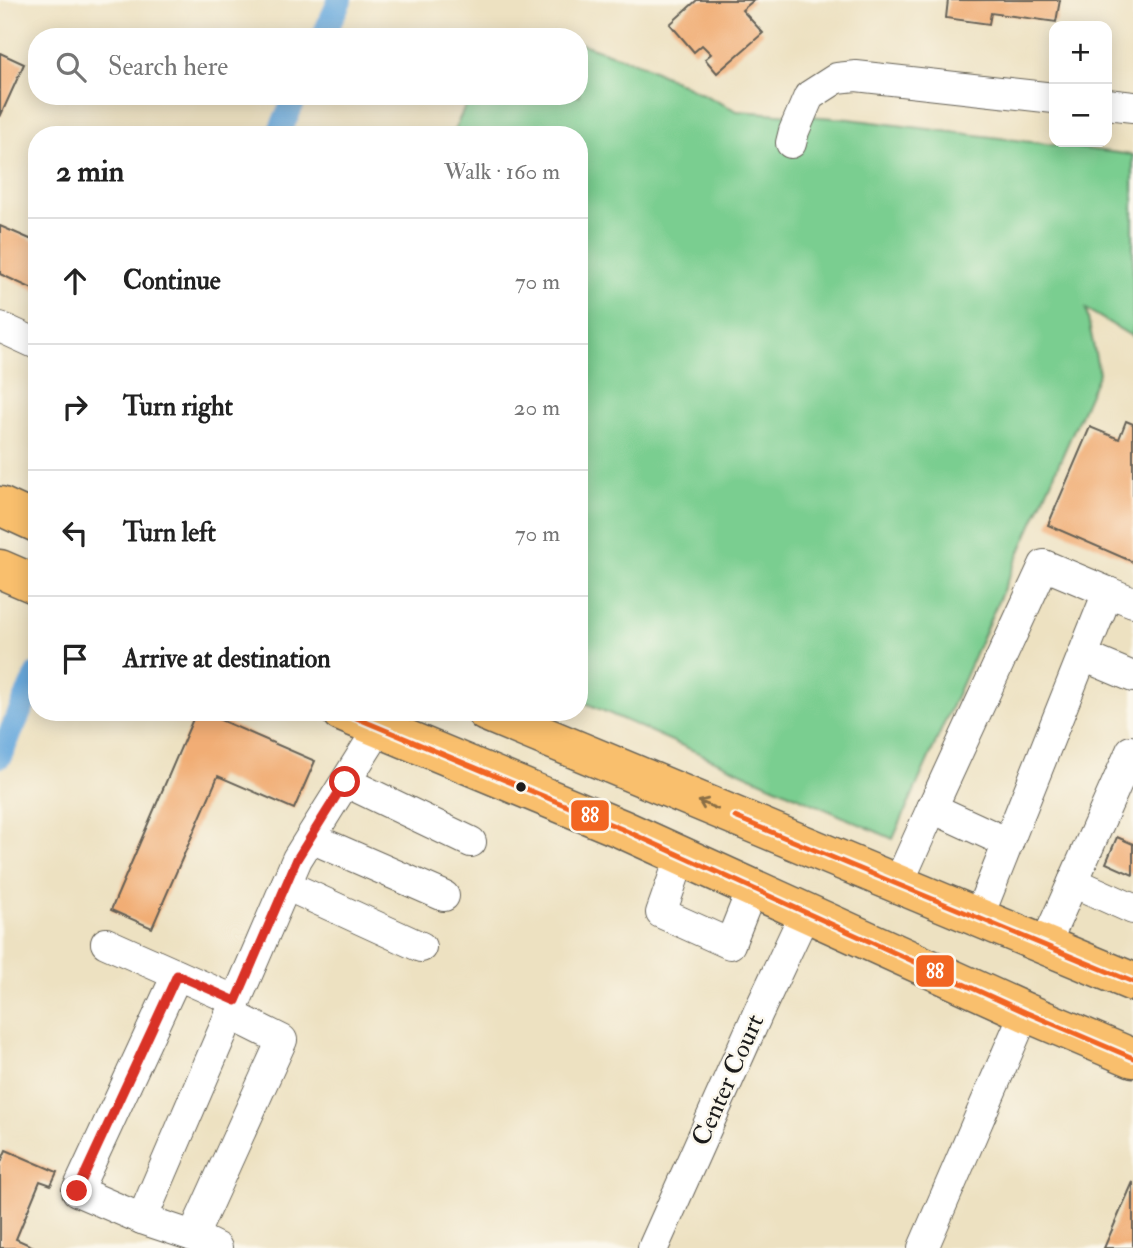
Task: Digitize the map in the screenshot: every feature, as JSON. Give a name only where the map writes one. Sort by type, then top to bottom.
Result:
[{"type":"main road","points":[[0,506],[28,519]]},
{"type":"main road","points":[[385,721],[805,913],[1133,1058]]},
{"type":"main road","points":[[508,721],[1133,982]]},
{"type":"street","points":[[791,143],[809,96],[837,78],[856,76],[1049,98]]},
{"type":"street","points":[[1112,105],[1133,107]]},
{"type":"street","points":[[0,327],[28,340]]},
{"type":"street","points":[[898,884],[1044,565],[1121,597],[1083,656],[978,918]]},
{"type":"street","points":[[1083,656],[1133,677]]},
{"type":"street","points":[[142,1219],[297,859],[382,721]]},
{"type":"street","points":[[1045,946],[1131,751],[1133,752]]},
{"type":"street","points":[[345,782],[471,842]]},
{"type":"street","points":[[932,808],[1008,844]]},
{"type":"street","points":[[311,838],[444,896]]},
{"type":"street","points":[[681,856],[661,914],[730,944],[752,889]]},
{"type":"street","points":[[1073,882],[1133,909]]},
{"type":"street","points":[[286,885],[421,947]]},
{"type":"street","name":"Center Court","points":[[653,1248],[805,913]]},
{"type":"street","points":[[106,943],[177,975],[282,1040],[205,1242],[77,1191],[177,975]]},
{"type":"street","points":[[923,1248],[1025,1012]]},
{"type":"green space","points":[[588,46],[643,65],[737,111],[849,119],[1049,144],[1049,147],[1133,155],[1133,337],[1086,309],[1099,373],[893,839],[588,704],[588,126],[456,126],[466,105],[588,105]]},
{"type":"building","points":[[697,0],[754,0],[742,10],[763,33],[717,73],[705,59],[711,54],[702,45],[694,52],[670,24]]},
{"type":"building","points":[[948,0],[1060,0],[1056,21],[991,13],[989,24],[946,18]]},
{"type":"building","points":[[0,53],[24,64],[0,117]]},
{"type":"building","points":[[0,226],[28,238],[28,287],[0,274]]},
{"type":"building","points":[[1126,421],[1133,424],[1133,562],[1048,525],[1090,427],[1119,439]]},
{"type":"building","points":[[192,721],[223,721],[315,761],[294,809],[218,776],[152,928],[111,910]]},
{"type":"building","points":[[1117,837],[1133,844],[1133,875],[1106,863]]},
{"type":"building","points":[[6,1150],[57,1172],[51,1185],[40,1181],[16,1239],[36,1248],[0,1248],[0,1164]]},
{"type":"building","points":[[1133,1182],[1133,1248],[1104,1248]]},
{"type":"waterway","points":[[327,28],[340,0]]},
{"type":"waterway","points":[[282,126],[292,105]]},
{"type":"waterway","points":[[0,756],[28,694]]},
{"type":"transit line","name":"88","points":[[364,721],[622,829],[1025,1012],[1133,1058]]},
{"type":"transit line","name":"88","points":[[735,817],[1133,982]]},
{"type":"route","points":[[77,1191],[177,975],[236,1001],[297,859],[345,782]]}]
